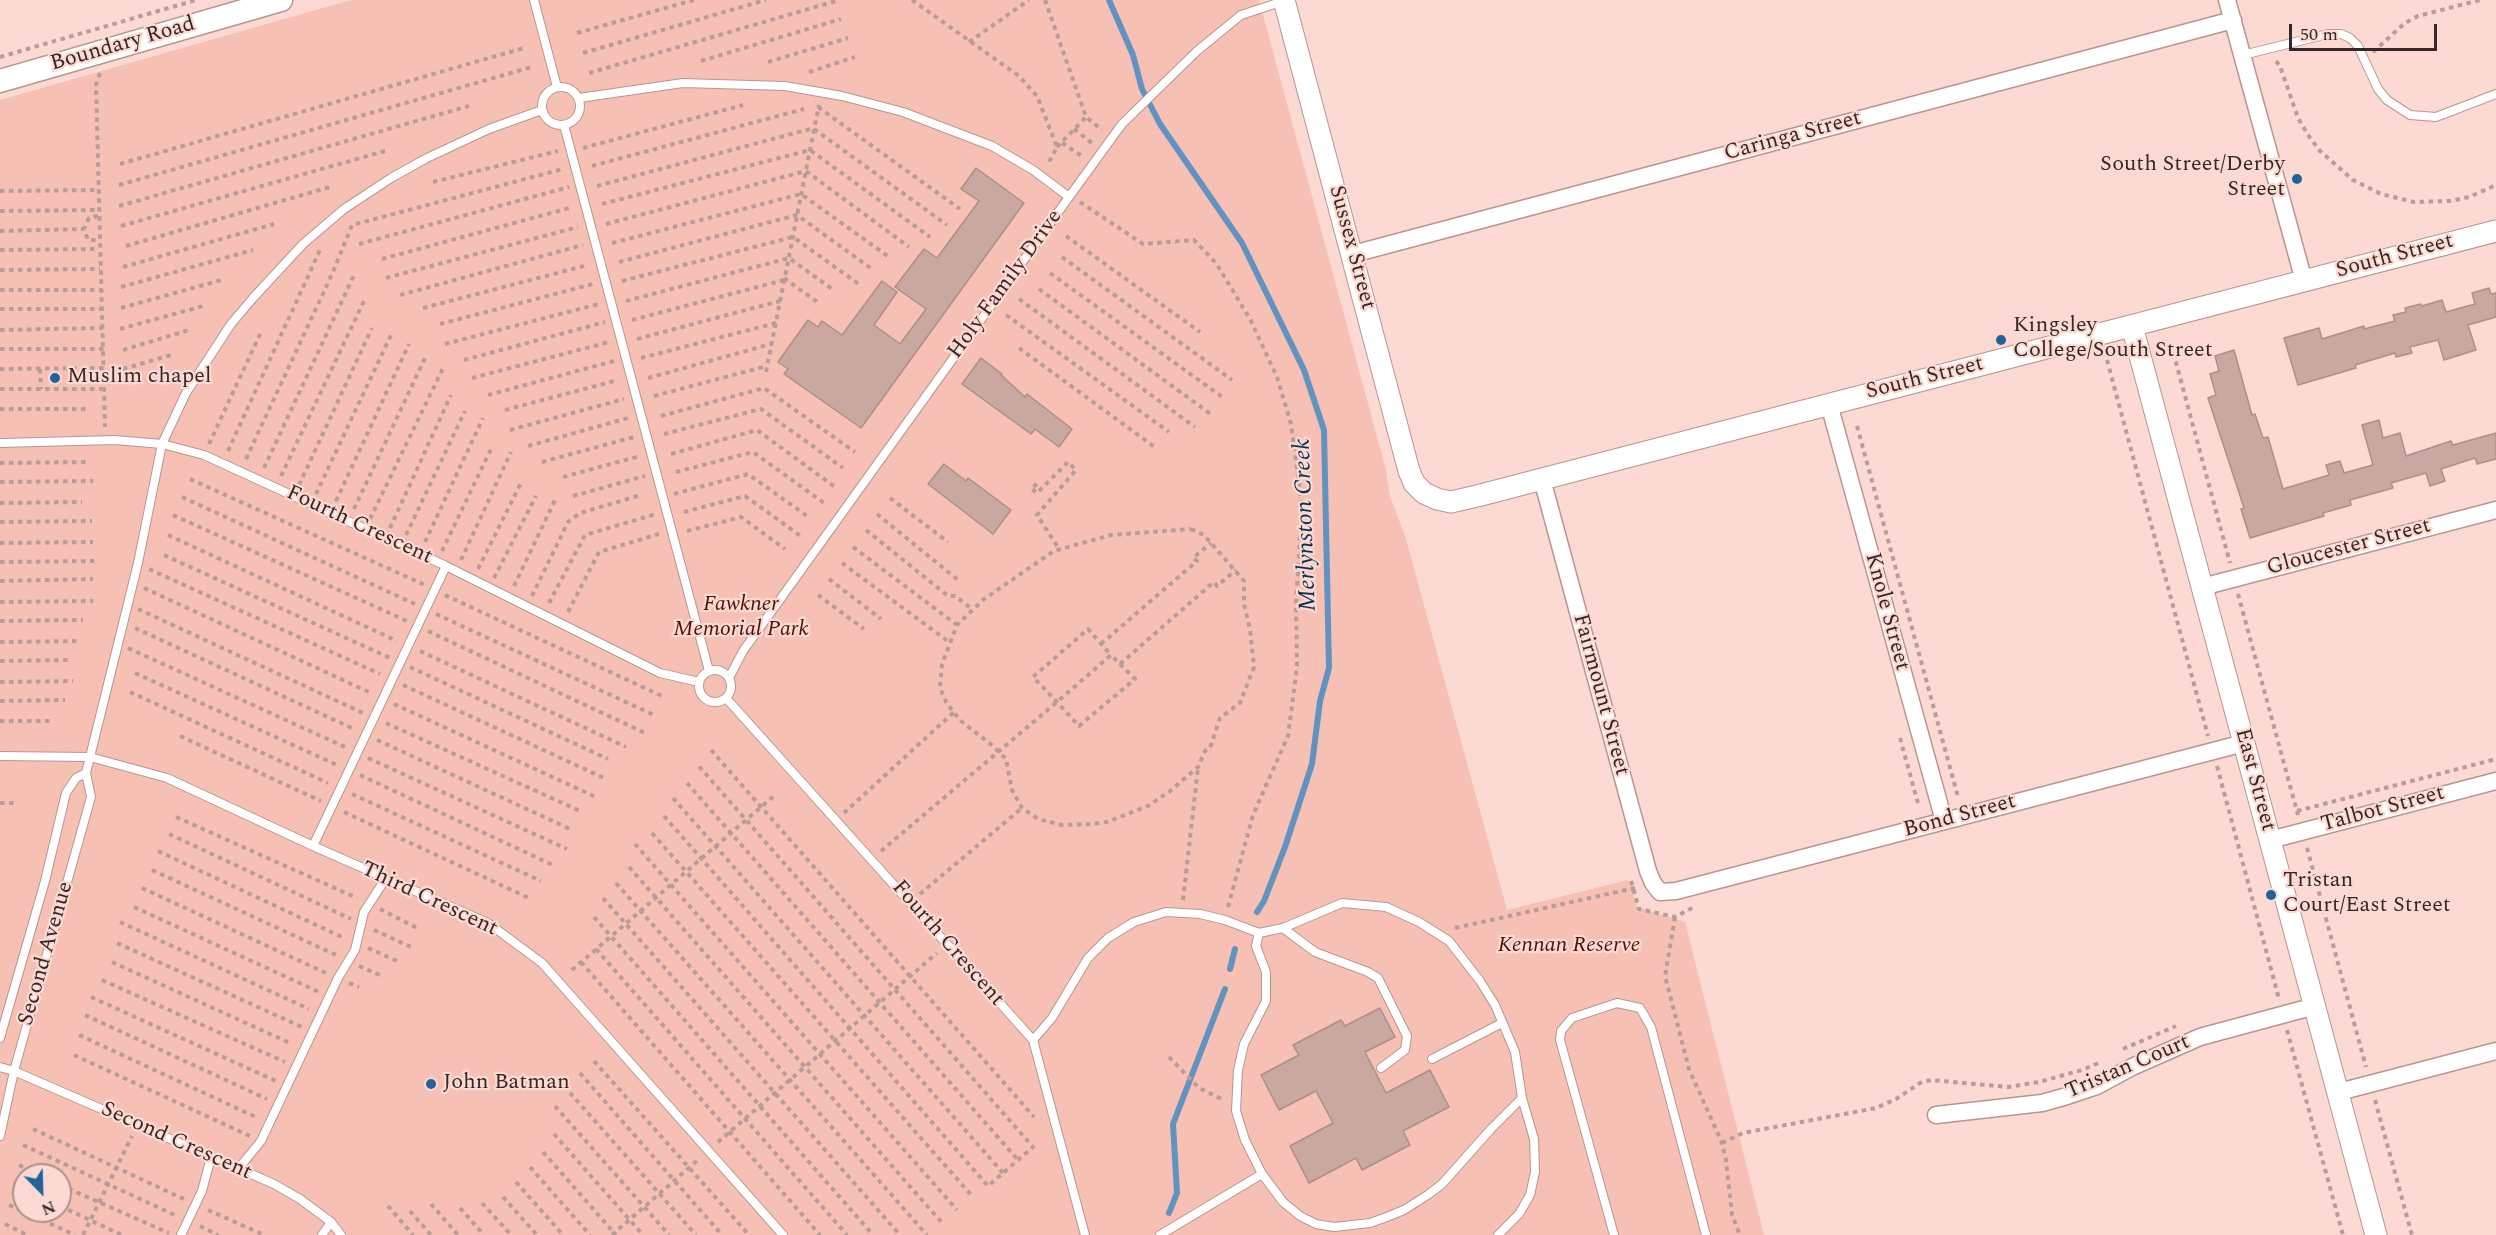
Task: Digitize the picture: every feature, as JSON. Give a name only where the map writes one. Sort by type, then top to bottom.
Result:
[{"type":"main road","name":"Boundary Road","points":[[0,81],[97,53],[232,7],[281,0]]},
{"type":"street","name":"Sussex Street","points":[[1285,0],[1409,471],[1414,483],[1424,493]]},
{"type":"street","points":[[2227,0],[2304,281]]},
{"type":"street","name":"Caringa Street","points":[[1353,254],[2233,20]]},
{"type":"street","name":"South Street","points":[[1424,493],[1437,499],[1451,501],[1542,479],[2496,231]]},
{"type":"street","name":"East Street","points":[[2132,326],[2376,1235]]},
{"type":"street","name":"Knole Street","points":[[1829,404],[1944,821]]},
{"type":"street","name":"Fairmount Street","points":[[1542,479],[1653,883]]},
{"type":"street","name":"Gloucester Street","points":[[2202,587],[2496,510]]},
{"type":"street","name":"Bond Street","points":[[1653,883],[1660,892],[1676,891],[2244,742]]},
{"type":"street","name":"Talbot Street","points":[[2270,840],[2496,781]]},
{"type":"street","name":"Tristan Court","points":[[1936,1115],[2042,1102],[2067,1096],[2097,1086],[2132,1067],[2200,1037],[2316,1006]]},
{"type":"street","points":[[2339,1092],[2496,1051]]},
{"type":"lane","points":[[534,0],[557,87]]},
{"type":"lane","points":[[1069,196],[1137,108],[1222,29],[1241,15],[1285,0]]},
{"type":"lane","points":[[2243,55],[2328,34],[2341,34],[2350,38],[2358,46],[2378,89],[2386,100],[2410,115],[2436,117],[2496,94]]},
{"type":"lane","name":"Holy Family Drive","points":[[579,98],[682,83],[785,86],[821,92],[903,112],[992,146],[1069,196],[743,651],[729,678]]},
{"type":"lane","points":[[557,87],[567,87],[579,98],[578,115],[564,125],[552,124],[544,116],[542,110],[546,93],[557,87]]},
{"type":"lane","points":[[162,444],[186,393],[231,324],[277,270],[303,244],[344,209],[391,178],[461,142],[542,110]]},
{"type":"lane","points":[[564,125],[709,671]]},
{"type":"lane","name":"Fourth Crescent","points":[[0,442],[105,440],[162,444],[204,455],[446,566],[660,673],[699,682]]},
{"type":"lane","name":"Second Avenue","points":[[0,1136],[14,1071],[91,797],[86,772],[138,563],[162,444]]},
{"type":"lane","points":[[313,846],[446,566]]},
{"type":"lane","points":[[709,671],[723,672],[729,678],[731,689],[726,698],[717,703],[707,701],[700,694],[699,682],[702,676],[709,671]]},
{"type":"lane","name":"Fourth Crescent","points":[[726,698],[1033,1040],[1085,1235]]},
{"type":"lane","name":"Third Crescent","points":[[0,756],[90,757],[167,778],[313,846],[488,923],[542,963],[783,1235]]},
{"type":"lane","name":"Second Avenue","points":[[0,1038],[45,881],[66,793],[76,778],[86,772]]},
{"type":"lane","points":[[238,1168],[261,1141],[329,996],[357,944],[368,904],[386,878]]},
{"type":"lane","points":[[1033,1040],[1052,1018],[1088,958],[1119,929],[1149,915],[1166,912],[1200,914],[1259,933],[1283,928],[1342,903],[1386,907],[1419,921],[1449,941],[1496,1005],[1515,1052],[1522,1098],[1533,1139],[1536,1172],[1530,1195],[1519,1214],[1498,1235]]},
{"type":"lane","points":[[1283,928],[1315,952],[1378,978],[1407,1036],[1405,1050],[1381,1068]]},
{"type":"lane","points":[[1259,933],[1256,946],[1266,972],[1266,1001],[1244,1044],[1238,1070],[1236,1104],[1245,1140],[1262,1173],[1283,1202],[1300,1216],[1316,1224],[1334,1227],[1370,1223],[1404,1210],[1442,1184],[1522,1098]]},
{"type":"lane","points":[[1614,1235],[1560,1040],[1561,1031],[1572,1018],[1617,1003],[1640,1008],[1651,1027],[1706,1235]]},
{"type":"lane","points":[[1432,1059],[1502,1023]]},
{"type":"lane","name":"Second Crescent","points":[[0,1067],[238,1168],[300,1199],[332,1222],[341,1235]]},
{"type":"lane","points":[[181,1235],[202,1191],[211,1156]]},
{"type":"lane","points":[[1160,1235],[1262,1173]]},
{"type":"lane","points":[[322,1235],[332,1222]]},
{"type":"path","points":[[0,57],[196,0]]},
{"type":"path","points":[[577,33],[694,0]]},
{"type":"path","points":[[583,53],[766,0]]},
{"type":"path","points":[[912,0],[1019,76],[1037,96],[1057,147]]},
{"type":"path","points":[[969,42],[1029,0]]},
{"type":"path","points":[[1045,0],[1086,117],[1111,139]]},
{"type":"path","points":[[2365,59],[2392,33],[2418,16],[2480,0]]},
{"type":"path","points":[[589,73],[836,1]]},
{"type":"path","points":[[701,61],[841,19]]},
{"type":"path","points":[[768,62],[848,38]]},
{"type":"path","points":[[120,164],[524,48]]},
{"type":"path","points":[[2271,49],[2274,60],[2280,66],[2298,118],[2308,135],[2325,156],[2353,180],[2397,199],[2424,202],[2451,201],[2469,197],[2496,185]]},
{"type":"path","points":[[97,53],[101,71],[96,85],[99,249],[105,368],[105,440]]},
{"type":"path","points":[[809,72],[855,57]]},
{"type":"path","points":[[119,185],[532,67]]},
{"type":"path","points":[[766,372],[821,92]]},
{"type":"path","points":[[433,182],[743,105]]},
{"type":"path","points":[[119,206],[469,106]]},
{"type":"path","points":[[818,107],[960,209]]},
{"type":"path","points":[[592,166],[804,109]]},
{"type":"path","points":[[1041,176],[1057,147],[1086,117]]},
{"type":"path","points":[[597,186],[814,128]]},
{"type":"path","points":[[814,128],[947,225]]},
{"type":"path","points":[[1074,129],[1102,151]]},
{"type":"path","points":[[1062,143],[1093,164]]},
{"type":"path","points":[[602,204],[810,150]]},
{"type":"path","points":[[810,150],[930,237]]},
{"type":"path","points":[[121,226],[385,151]]},
{"type":"path","points":[[240,472],[333,272],[352,225],[575,166]]},
{"type":"path","points":[[606,224],[806,171]]},
{"type":"path","points":[[806,171],[909,247]]},
{"type":"path","points":[[359,244],[580,184]]},
{"type":"path","points":[[126,246],[330,187]]},
{"type":"path","points":[[0,191],[98,190]]},
{"type":"path","points":[[612,243],[801,194]]},
{"type":"path","points":[[801,194],[889,257]]},
{"type":"path","points":[[1069,196],[1143,244],[1194,240],[1216,263],[1250,319],[1277,377],[1291,424],[1302,505],[1296,603],[1297,668],[1288,736],[1253,815],[1224,920]]},
{"type":"path","points":[[382,259],[585,204]]},
{"type":"path","points":[[0,211],[98,210]]},
{"type":"path","points":[[619,262],[797,215]]},
{"type":"path","points":[[797,215],[872,269]]},
{"type":"path","points":[[98,216],[89,218],[84,229],[88,240],[99,240]]},
{"type":"path","points":[[123,267],[273,224]]},
{"type":"path","points":[[386,278],[590,224]]},
{"type":"path","points":[[0,231],[84,229]]},
{"type":"path","points":[[1066,236],[1200,332]]},
{"type":"path","points":[[622,281],[793,237]]},
{"type":"path","points":[[793,237],[860,285]]},
{"type":"path","points":[[400,295],[596,242]]},
{"type":"path","points":[[0,250],[99,249]]},
{"type":"path","points":[[121,288],[253,250]]},
{"type":"path","points":[[222,463],[320,250]]},
{"type":"path","points":[[1062,257],[1232,380]]},
{"type":"path","points":[[789,258],[835,291]]},
{"type":"path","points":[[626,301],[789,258]]},
{"type":"path","points":[[423,308],[601,261]]},
{"type":"path","points":[[0,270],[100,269]]},
{"type":"path","points":[[258,480],[355,273]]},
{"type":"path","points":[[1050,273],[1225,399]]},
{"type":"path","points":[[121,309],[225,279]]},
{"type":"path","points":[[632,320],[784,279],[820,304]]},
{"type":"path","points":[[440,324],[606,281]]},
{"type":"path","points":[[1039,289],[1212,415]]},
{"type":"path","points":[[0,290],[101,290]]},
{"type":"path","points":[[1019,299],[1195,427]]},
{"type":"path","points":[[445,344],[611,300]]},
{"type":"path","points":[[276,488],[364,301]]},
{"type":"path","points":[[637,339],[780,301]]},
{"type":"path","points":[[120,330],[203,306]]},
{"type":"path","points":[[0,309],[102,309]]},
{"type":"path","points":[[1006,315],[1169,432]]},
{"type":"path","points":[[464,360],[616,320]]},
{"type":"path","points":[[641,358],[776,323]]},
{"type":"path","points":[[0,330],[103,328]]},
{"type":"path","points":[[294,496],[372,328]]},
{"type":"path","points":[[123,350],[189,330]]},
{"type":"path","points":[[204,455],[262,330]]},
{"type":"path","points":[[312,504],[391,334]]},
{"type":"path","points":[[472,378],[621,339]]},
{"type":"path","points":[[330,513],[408,344]]},
{"type":"path","points":[[648,378],[772,344]]},
{"type":"path","points":[[2171,344],[2412,1235]]},
{"type":"path","points":[[1019,348],[1156,448]]},
{"type":"path","points":[[0,350],[104,350]]},
{"type":"path","points":[[123,369],[171,355]]},
{"type":"path","points":[[488,395],[626,357]]},
{"type":"path","points":[[349,521],[425,358]]},
{"type":"path","points":[[2107,360],[2343,1235]]},
{"type":"path","points":[[366,529],[444,366]]},
{"type":"path","points":[[654,396],[767,366]]},
{"type":"path","points":[[0,369],[105,368]]},
{"type":"path","points":[[40,369],[41,389]]},
{"type":"path","points":[[505,410],[631,376]]},
{"type":"path","points":[[661,416],[764,388],[855,452]]},
{"type":"path","points":[[0,389],[105,389]]},
{"type":"path","points":[[385,538],[451,395]]},
{"type":"path","points":[[510,430],[636,395]]},
{"type":"path","points":[[0,409],[88,409]]},
{"type":"path","points":[[664,434],[761,409],[843,468]]},
{"type":"path","points":[[402,545],[465,411]]},
{"type":"path","points":[[528,446],[642,415]]},
{"type":"path","points":[[420,554],[483,418]]},
{"type":"path","points":[[1857,426],[1958,797]]},
{"type":"path","points":[[671,454],[757,430],[835,487]]},
{"type":"path","points":[[542,462],[647,434]]},
{"type":"path","points":[[437,562],[491,449]]},
{"type":"path","points":[[456,571],[511,452]]},
{"type":"path","points":[[676,472],[753,452],[824,503]]},
{"type":"path","points":[[563,477],[652,453]]},
{"type":"path","points":[[0,463],[89,462]]},
{"type":"path","points":[[1037,484],[1031,488],[1037,493],[1068,462],[1076,470],[1037,515],[1059,549]]},
{"type":"path","points":[[573,496],[657,472]]},
{"type":"path","points":[[664,497],[748,474],[807,516]]},
{"type":"path","points":[[0,482],[93,481]]},
{"type":"path","points":[[473,579],[522,481]]},
{"type":"path","points":[[490,588],[536,495]]},
{"type":"path","points":[[527,606],[568,522],[580,513],[641,495]]},
{"type":"path","points":[[684,512],[745,496],[802,537]]},
{"type":"path","points":[[509,597],[556,498]]},
{"type":"path","points":[[890,498],[948,542]]},
{"type":"path","points":[[0,503],[82,502]]},
{"type":"path","points":[[544,615],[585,535],[667,511]]},
{"type":"path","points":[[877,514],[958,580]]},
{"type":"path","points":[[687,531],[741,517],[785,549]]},
{"type":"path","points":[[0,522],[92,521]]},
{"type":"path","points":[[1182,913],[1198,767],[1205,751],[1210,748],[1220,718],[1240,703],[1250,683],[1254,667],[1251,636],[1244,604],[1244,581],[1236,570],[1204,535],[1191,529],[1162,530],[1092,539],[1059,549],[984,599],[957,625],[949,642],[939,682],[943,696],[966,725],[1006,759],[1012,790],[1023,808],[1038,819],[1062,825],[1107,822],[1148,806],[1198,767]]},
{"type":"path","points":[[866,530],[948,596],[955,596],[973,609]]},
{"type":"path","points":[[562,624],[599,552],[673,531]]},
{"type":"path","points":[[0,543],[93,542]]},
{"type":"path","points":[[1101,644],[1197,561],[1193,558],[1211,543]]},
{"type":"path","points":[[853,547],[957,625]]},
{"type":"path","points":[[0,562],[98,561]]},
{"type":"path","points":[[138,563],[604,778]]},
{"type":"path","points":[[842,563],[949,642]]},
{"type":"path","points":[[1120,664],[1214,582],[1217,586],[1236,570]]},
{"type":"path","points":[[0,581],[93,579]]},
{"type":"path","points":[[829,579],[881,619]]},
{"type":"path","points":[[133,583],[598,798]]},
{"type":"path","points":[[818,594],[864,629]]},
{"type":"path","points":[[0,602],[93,601]]},
{"type":"path","points":[[128,604],[580,811]]},
{"type":"path","points":[[0,621],[83,620]]},
{"type":"path","points":[[123,623],[570,829]]},
{"type":"path","points":[[1088,629],[1111,655],[1135,679],[1079,726],[1033,677],[1088,629]]},
{"type":"path","points":[[0,642],[81,641]]},
{"type":"path","points":[[118,643],[567,849]]},
{"type":"path","points":[[872,859],[1111,655]]},
{"type":"path","points":[[0,661],[72,660]]},
{"type":"path","points":[[0,682],[73,681]]},
{"type":"path","points":[[0,701],[65,700]]},
{"type":"path","points":[[836,820],[954,712]]},
{"type":"path","points":[[0,721],[53,721]]},
{"type":"path","points":[[180,736],[531,898]]},
{"type":"path","points":[[711,750],[1034,1117]]},
{"type":"path","points":[[2297,811],[2496,759]]},
{"type":"path","points":[[664,816],[988,1186],[1033,1147],[698,764]]},
{"type":"path","points":[[687,783],[1018,1160]]},
{"type":"path","points":[[572,970],[775,795]]},
{"type":"path","points":[[674,798],[1003,1173]]},
{"type":"path","points":[[0,803],[17,803]]},
{"type":"path","points":[[910,902],[1023,808]]},
{"type":"path","points":[[176,817],[419,929]]},
{"type":"path","points":[[652,833],[973,1197]]},
{"type":"path","points":[[169,834],[411,947]]},
{"type":"path","points":[[634,844],[957,1210]]},
{"type":"path","points":[[158,852],[397,962]]},
{"type":"path","points":[[629,867],[943,1224]]},
{"type":"path","points":[[152,870],[382,976]]},
{"type":"path","points":[[616,883],[927,1235]]},
{"type":"path","points":[[1436,932],[1653,883]]},
{"type":"path","points":[[142,888],[359,987]]},
{"type":"path","points":[[603,898],[900,1235]]},
{"type":"path","points":[[134,908],[329,996]]},
{"type":"path","points":[[594,917],[873,1235]]},
{"type":"path","points":[[1675,917],[1665,976],[1689,1069],[1722,1143],[1726,1160],[1729,1199],[1740,1235]]},
{"type":"path","points":[[120,922],[321,1014]]},
{"type":"path","points":[[117,943],[313,1032]]},
{"type":"path","points":[[543,1152],[614,1234],[946,945]]},
{"type":"path","points":[[596,949],[847,1235]]},
{"type":"path","points":[[112,962],[304,1050]]},
{"type":"path","points":[[581,962],[820,1235]]},
{"type":"path","points":[[102,980],[296,1067]]},
{"type":"path","points":[[2267,999],[2278,995]]},
{"type":"path","points":[[91,997],[287,1086]]},
{"type":"path","points":[[85,1015],[278,1103]]},
{"type":"path","points":[[2115,1054],[2178,1025]]},
{"type":"path","points":[[79,1035],[269,1123]]},
{"type":"path","points":[[74,1055],[261,1141]]},
{"type":"path","points":[[1169,1057],[1199,1088],[1210,1095],[1236,1104]]},
{"type":"path","points":[[1722,1143],[1743,1133],[1876,1108],[1896,1100],[1920,1083],[1931,1080],[2008,1086],[2060,1077],[2107,1059]]},
{"type":"path","points":[[594,1061],[749,1235]]},
{"type":"path","points":[[580,1073],[722,1235]]},
{"type":"path","points":[[564,1086],[696,1235]]},
{"type":"path","points":[[555,1106],[669,1235]]},
{"type":"path","points":[[83,1235],[138,1125]]},
{"type":"path","points":[[33,1129],[264,1235]]},
{"type":"path","points":[[554,1134],[643,1235]]},
{"type":"path","points":[[23,1145],[218,1235]]},
{"type":"path","points":[[530,1167],[590,1235]]},
{"type":"path","points":[[516,1182],[563,1235]]},
{"type":"path","points":[[72,1191],[172,1235]]},
{"type":"path","points":[[503,1197],[537,1235]]},
{"type":"path","points":[[482,1203],[511,1235]]},
{"type":"path","points":[[431,1204],[458,1235]]},
{"type":"path","points":[[9,1205],[75,1235]]},
{"type":"path","points":[[388,1206],[413,1235]]},
{"type":"path","points":[[460,1208],[484,1235]]},
{"type":"path","points":[[410,1211],[431,1235]]},
{"type":"path","points":[[72,1212],[122,1235]]},
{"type":"path","points":[[5,1224],[27,1235]]},
{"type":"green space","name":"Fawkner Memorial Park","points":[[351,0],[1259,0],[1386,470],[1390,496],[1406,539],[1507,910],[1628,880],[1637,907],[1685,922],[1764,1235],[0,1235],[0,100]]},
{"type":"building","points":[[976,168],[1024,203],[861,428],[784,374],[788,369],[778,362],[808,320],[818,327],[822,321],[842,335],[882,281],[897,292],[874,325],[900,344],[926,309],[895,287],[924,249],[937,258],[979,201],[961,189]]},
{"type":"building","points":[[2489,288],[2491,294],[2496,293],[2496,317],[2468,325],[2476,350],[2444,360],[2438,340],[2410,347],[2412,353],[2396,357],[2395,353],[2355,365],[2356,368],[2298,385],[2284,338],[2319,328],[2322,339],[2364,326],[2364,329],[2395,321],[2393,315],[2406,312],[2405,308],[2442,300],[2446,312],[2475,304],[2472,293]]},
{"type":"building","points":[[2234,350],[2252,415],[2255,414],[2263,438],[2268,437],[2283,489],[2329,475],[2326,465],[2340,461],[2344,473],[2373,465],[2362,425],[2379,420],[2383,438],[2400,433],[2406,456],[2451,441],[2453,445],[2496,433],[2496,459],[2477,464],[2475,458],[2441,469],[2445,481],[2430,486],[2426,473],[2391,483],[2393,488],[2350,500],[2351,505],[2323,513],[2324,516],[2250,538],[2241,509],[2244,508],[2208,398],[2216,395],[2210,374],[2219,371],[2215,356]]},
{"type":"building","points":[[981,358],[1002,374],[1025,397],[1027,394],[1072,429],[1059,447],[1035,429],[1031,434],[962,384]]},
{"type":"building","points":[[944,464],[966,481],[968,478],[1011,510],[993,534],[928,484]]},
{"type":"building","points":[[1380,1008],[1395,1037],[1365,1052],[1386,1093],[1430,1070],[1449,1107],[1403,1131],[1410,1145],[1362,1170],[1356,1158],[1309,1183],[1290,1146],[1333,1123],[1316,1091],[1279,1110],[1261,1075],[1299,1055],[1293,1045],[1341,1020],[1345,1026]]},
{"type":"waterway","name":"Merlynston Creek","points":[[1109,0],[1133,55],[1142,89],[1160,124],[1242,243],[1304,370],[1324,430],[1329,668],[1320,701],[1312,764],[1285,847],[1264,901],[1257,912]]},
{"type":"waterway","name":"Merlynston Creek","points":[[1230,969],[1235,949]]},
{"type":"waterway","name":"Merlynston Creek","points":[[1169,1213],[1177,1193],[1173,1124],[1225,989]]},
{"type":"place","name":"South Street/Derby Street","points":[[2297,179]]},
{"type":"place","name":"Kingsley College/South Street","points":[[2001,340]]},
{"type":"place","name":"Muslim chapel","points":[[55,378]]},
{"type":"place","name":"Tristan Court/East Street","points":[[2271,895]]},
{"type":"place","name":"John Batman","points":[[431,1084]]},
{"type":"park label","name":"Kennan Reserve","points":[[1569,947]]}]
